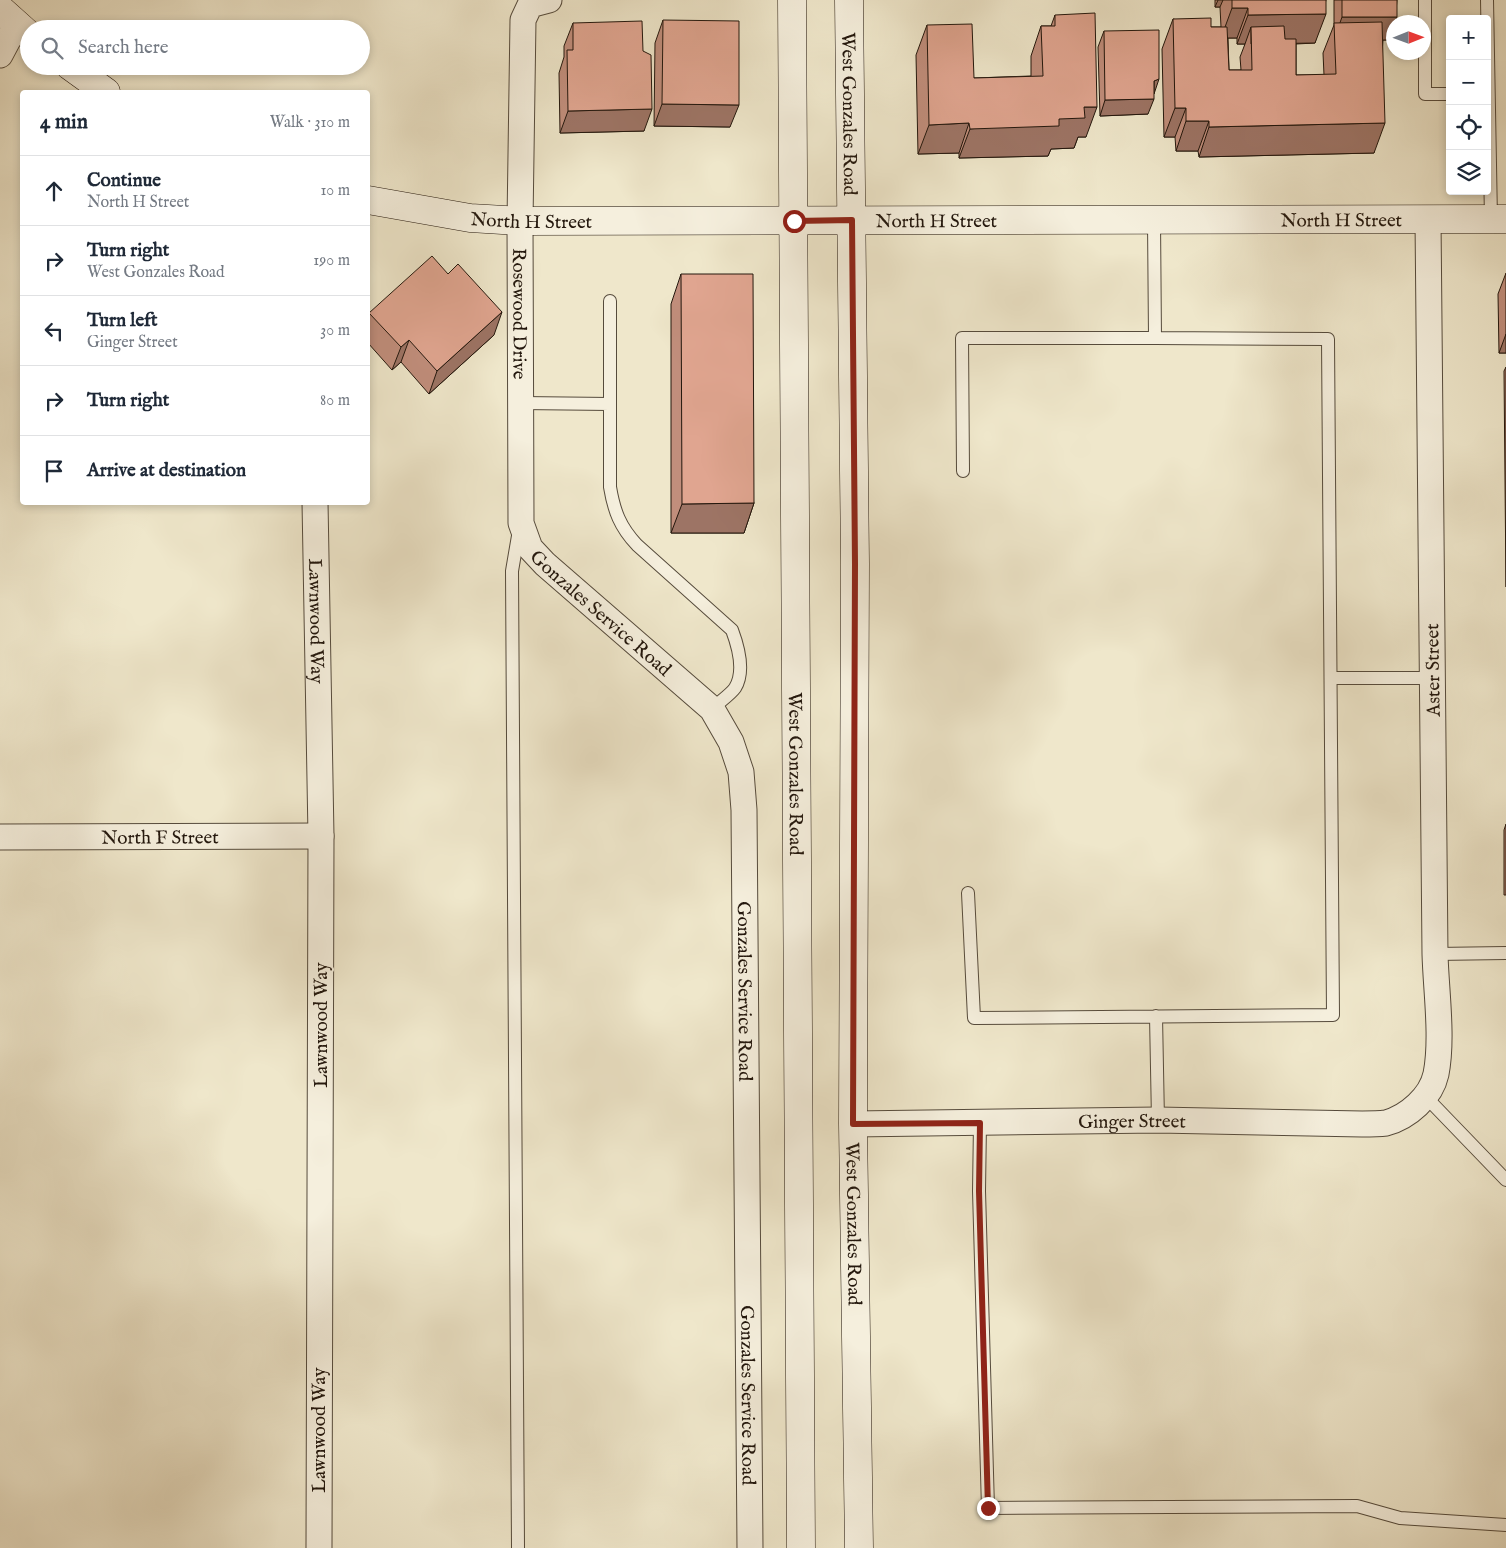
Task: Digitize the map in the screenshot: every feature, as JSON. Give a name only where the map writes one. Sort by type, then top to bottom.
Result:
[{"type":"main road","name":"West Gonzales Road","points":[[792,0],[801,1548]]},
{"type":"main road","name":"West Gonzales Road","points":[[849,0],[855,564],[853,1124],[859,1548]]},
{"type":"main road","points":[[82,75],[103,90]]},
{"type":"main road","name":"North H Street","points":[[370,200],[470,218],[520,222],[1498,219]]},
{"type":"street","name":"Rosewood Drive","points":[[521,523],[520,222],[523,20],[532,2]]},
{"type":"street","points":[[0,55],[15,23]]},
{"type":"street","name":"Aster Street","points":[[1417,1104],[1436,1075],[1438,1043],[1435,954],[1428,219]]},
{"type":"street","name":"Lawnwood Way","points":[[315,505],[321,836],[319,1548]]},
{"type":"street","name":"Gonzales Service Road","points":[[521,523],[530,548],[545,564],[712,709],[731,742],[741,772],[744,810],[750,1548]]},
{"type":"street","name":"North F Street","points":[[0,837],[321,836]]},
{"type":"street","name":"Ginger Street","points":[[853,1124],[1158,1120],[1362,1124],[1385,1123],[1417,1104]]},
{"type":"lane","points":[[1425,0],[1425,94],[1446,94]]},
{"type":"lane","points":[[1487,0],[1488,60]]},
{"type":"lane","points":[[1489,105],[1498,219]]},
{"type":"lane","points":[[1154,221],[1155,338]]},
{"type":"lane","points":[[610,301],[610,487],[613,510],[624,530],[732,630],[738,650],[738,682],[734,690],[712,709]]},
{"type":"lane","points":[[963,471],[962,338],[1328,339],[1333,1015],[974,1018],[968,893]]},
{"type":"lane","points":[[521,403],[610,404]]},
{"type":"lane","points":[[518,1548],[512,571],[521,523]]},
{"type":"lane","points":[[1331,678],[1432,678]]},
{"type":"lane","points":[[1435,954],[1506,953]]},
{"type":"lane","points":[[1156,1016],[1158,1120]]},
{"type":"lane","points":[[1417,1104],[1506,1180]]},
{"type":"lane","points":[[980,1123],[979,1191],[988,1508],[1356,1506],[1400,1518],[1506,1525]]},
{"type":"building","points":[[1232,0],[1326,0],[1326,14],[1248,15],[1248,8],[1232,8]]},
{"type":"building","points":[[1342,0],[1397,0],[1397,15],[1386,15],[1386,17],[1342,17]]},
{"type":"building","points":[[1095,13],[1097,107],[1084,107],[1085,118],[1059,119],[1059,126],[970,129],[969,123],[929,125],[927,25],[972,24],[974,78],[1043,76],[1041,26],[1055,26],[1055,15]]},
{"type":"building","points":[[1211,18],[1211,27],[1227,27],[1229,70],[1252,70],[1251,27],[1284,26],[1285,39],[1296,39],[1296,75],[1336,74],[1334,23],[1382,22],[1385,123],[1209,127],[1209,121],[1186,121],[1186,108],[1175,108],[1173,19]]},
{"type":"building","points":[[663,20],[739,21],[739,105],[662,104]]},
{"type":"building","points":[[642,21],[643,51],[651,55],[652,109],[568,111],[567,50],[573,50],[573,23]]},
{"type":"building","points":[[1159,30],[1159,79],[1154,81],[1154,99],[1105,100],[1104,31]]},
{"type":"building","points":[[432,256],[448,274],[458,264],[502,312],[437,371],[409,340],[401,347],[370,312]]},
{"type":"building","points":[[681,274],[753,274],[754,503],[682,504]]},
{"type":"route","points":[[794,221],[852,220],[855,564],[853,1124],[980,1123],[979,1191],[988,1508]]}]
